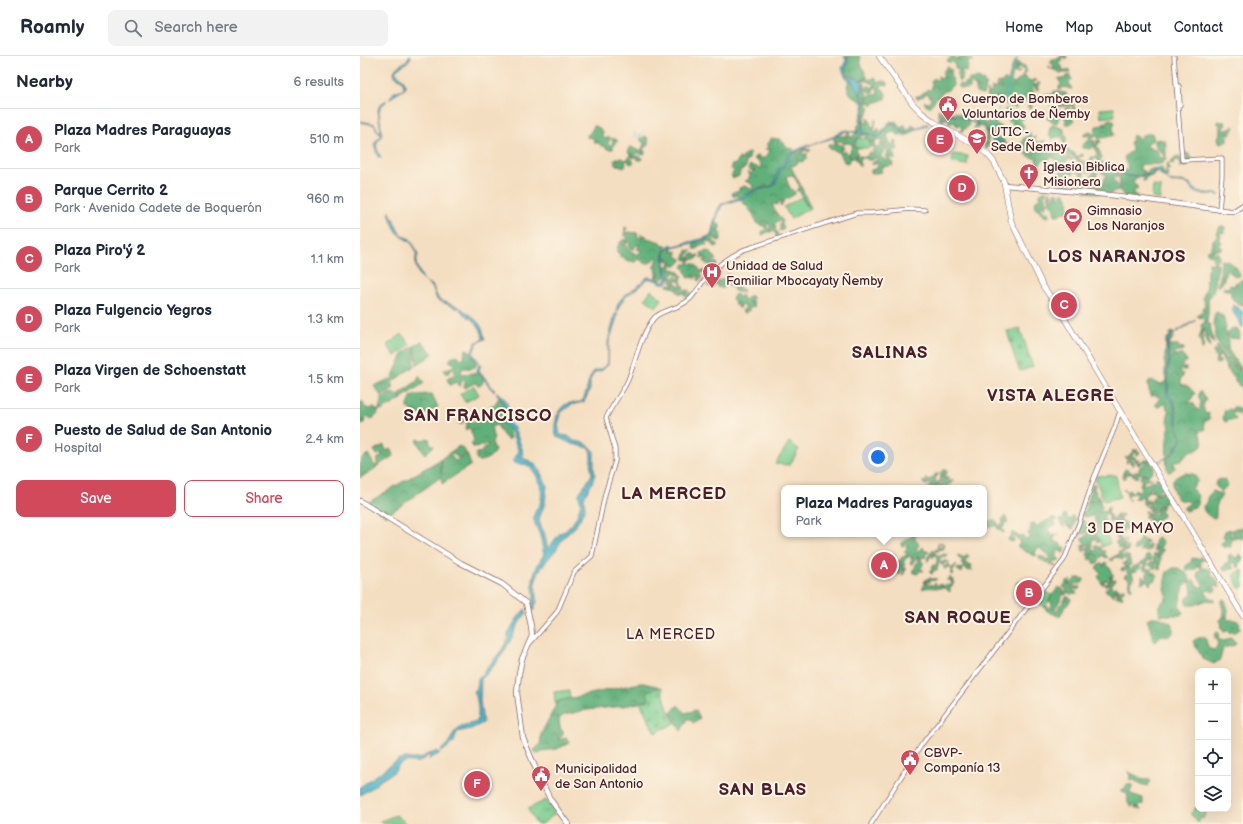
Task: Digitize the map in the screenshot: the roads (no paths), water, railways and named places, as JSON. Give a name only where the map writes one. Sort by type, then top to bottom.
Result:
[{"type":"highway","points":[[880,56],[918,105],[926,113],[935,121],[977,146],[997,167],[1006,185],[1011,221],[1044,286],[1075,334],[1243,616]]},
{"type":"highway","points":[[1121,412],[1133,428],[1243,613]]},
{"type":"main road","points":[[1175,56],[1184,160],[1222,158],[1219,210]]},
{"type":"main road","points":[[1006,185],[1126,197],[1230,212],[1243,205]]},
{"type":"main road","points":[[567,824],[543,788],[525,743],[517,692],[518,672],[522,659],[535,634],[553,618],[557,612],[574,572],[592,556],[605,494],[613,470],[616,454],[606,418],[627,381],[640,345],[648,329],[655,317],[684,304],[691,299],[718,266],[742,251],[854,213],[860,212],[871,214],[911,209],[925,210]]},
{"type":"main road","points":[[871,824],[922,744],[1064,560],[1094,478],[1121,412]]},
{"type":"main road","points":[[360,502],[461,563],[505,586],[524,601],[528,608],[535,634]]},
{"type":"water","points":[[409,56],[411,56],[410,59],[395,72],[404,80],[406,88],[389,99],[395,91],[401,90],[404,87],[402,80],[395,76],[394,72],[397,67],[408,59]]},
{"type":"water","points":[[844,56],[846,56],[848,60],[845,70],[848,77],[856,78],[861,81],[867,77],[862,82],[863,87],[860,94],[864,100],[862,132],[876,136],[881,135],[876,138],[870,135],[846,131],[830,139],[793,153],[788,162],[780,169],[774,186],[753,192],[747,197],[722,205],[712,236],[701,241],[677,247],[669,247],[666,250],[671,244],[674,246],[711,235],[713,223],[721,204],[741,197],[757,189],[772,186],[778,169],[792,152],[832,137],[842,131],[848,130],[854,132],[860,131],[862,128],[862,101],[859,92],[852,81],[847,79],[844,74],[842,68],[846,61]]},
{"type":"water","points":[[386,100],[379,111],[382,135],[377,146],[381,157],[380,159],[374,144],[381,135],[376,129],[375,125],[360,121],[375,124],[381,133],[378,111],[379,106]]},
{"type":"water","points":[[948,115],[957,116],[949,116],[941,119],[941,122],[938,120]]},
{"type":"water","points":[[891,123],[908,133],[925,124],[928,124],[910,134],[900,131],[891,124],[883,134]]},
{"type":"water","points":[[982,127],[987,130],[999,142],[1017,146],[1017,148],[1011,148],[993,142],[989,133]]},
{"type":"water","points":[[1158,169],[1168,180],[1157,171],[1154,172],[1152,176],[1143,175],[1139,177],[1129,177],[1121,174],[1129,176],[1134,175],[1139,176],[1143,174],[1150,175],[1153,171]]},
{"type":"water","points":[[1182,181],[1191,185],[1197,192],[1219,194],[1219,196],[1196,193],[1183,182],[1171,182]]},
{"type":"water","points":[[389,212],[401,235],[410,239],[416,249],[418,255],[416,262],[416,251],[414,246],[398,233]]},
{"type":"water","points":[[665,251],[665,262],[669,279],[667,283],[662,283],[653,279],[646,279],[624,298],[618,311],[616,311],[622,298],[647,277],[653,277],[666,281],[664,261]]},
{"type":"water","points":[[416,262],[423,279],[432,285],[439,300],[459,307],[458,309],[437,300],[432,287],[423,280],[417,271]]},
{"type":"water","points":[[1234,305],[1243,312],[1243,328],[1232,310]]},
{"type":"water","points":[[461,308],[480,324],[484,333],[485,339],[477,343],[473,353],[481,365],[479,370],[495,391],[494,392],[477,370],[479,364],[471,354],[475,343],[483,339],[482,333],[478,325],[460,310]]},
{"type":"water","points":[[615,314],[618,314],[609,343],[608,365],[603,370],[596,372],[593,375],[590,380],[590,390],[584,402],[571,405],[558,413],[562,407],[567,404],[581,402],[584,398],[591,375],[594,371],[607,365],[608,342]]},
{"type":"water","points":[[1195,320],[1171,336],[1168,345],[1170,361],[1168,370],[1168,391],[1175,405],[1178,428],[1175,418],[1174,404],[1167,395],[1167,370],[1169,360],[1167,347],[1168,339],[1171,335]]},
{"type":"water","points":[[497,392],[506,400],[510,413],[506,420],[514,428],[522,448],[523,458],[536,464],[547,485],[545,503],[539,519],[548,549],[560,533],[565,531],[573,523],[581,503],[579,493],[592,474],[591,454],[589,448],[572,444],[557,437],[555,429],[557,415],[561,415],[558,424],[560,435],[568,436],[574,441],[585,443],[592,448],[594,452],[595,474],[584,497],[585,508],[574,528],[563,538],[556,550],[539,571],[535,583],[537,601],[534,610],[530,611],[529,608],[531,608],[534,594],[534,576],[544,554],[541,538],[534,518],[541,501],[541,487],[536,474],[530,467],[513,462],[518,450],[511,431],[503,423],[503,418],[506,413],[503,401],[496,393]]},
{"type":"water","points":[[1179,431],[1182,440],[1172,454],[1181,439]]},
{"type":"water","points":[[525,609],[527,613],[520,622],[505,650],[494,666],[481,679],[480,700],[483,723],[471,729],[457,732],[454,742],[442,752],[441,750],[449,742],[457,729],[461,726],[477,722],[478,706],[474,691],[477,688],[478,679],[502,650],[508,638],[508,634],[516,620]]},
{"type":"water","points":[[438,751],[440,754],[430,759],[430,756],[428,755],[421,761],[403,762],[394,772],[360,795],[360,787],[399,759],[422,758],[426,755]]},
{"type":"waterway","points":[[1001,103],[1004,99],[1017,58]]},
{"type":"waterway","points":[[995,121],[1001,104]]},
{"type":"waterway","points":[[991,136],[991,129],[994,123]]},
{"type":"waterway","points":[[634,132],[636,135],[635,137]]},
{"type":"waterway","points":[[637,139],[643,132]]},
{"type":"place","name":"Cuerpo de Bomberos Voluntarios de Ñemby","points":[[948,122]]},
{"type":"place","name":"Plaza Virgen de Schoenstatt","points":[[940,140]]},
{"type":"place","name":"UTIC - Sede Ñemby","points":[[977,155]]},
{"type":"place","name":"Plaza Fulgencio Yegros","points":[[962,188]]},
{"type":"place","name":"Iglesia Biblica Misionera","points":[[1029,190]]},
{"type":"place","name":"Gimnasio Los Naranjos","points":[[1073,234]]},
{"type":"place","name":"Unidad de Salud Familiar Mbocayaty Ñemby","points":[[712,289]]},
{"type":"place","name":"Plaza Piro'ý 2","points":[[1064,305]]},
{"type":"place","name":"Plaza Madres Paraguayas","points":[[884,565]]},
{"type":"place","name":"Parque Cerrito 2","points":[[1029,593]]},
{"type":"place","name":"CBVP- Companía 13","points":[[910,776]]},
{"type":"place","name":"Puesto de Salud de San Antonio","points":[[477,784]]},
{"type":"place","name":"Municipalidad de San Antonio","points":[[541,792]]},
{"type":"district","name":"LOS NARANJOS","points":[[1117,256]]},
{"type":"district","name":"SALINAS","points":[[890,352]]},
{"type":"district","name":"VISTA ALEGRE","points":[[1051,395]]},
{"type":"district","name":"SAN FRANCISCO","points":[[478,415]]},
{"type":"district","name":"LA MERCED","points":[[674,493]]},
{"type":"district","name":"3 DE MAYO","points":[[1131,528]]},
{"type":"district","name":"SAN ROQUE","points":[[958,617]]},
{"type":"district","name":"LA MERCED","points":[[671,634]]},
{"type":"district","name":"SAN BLAS","points":[[763,789]]}]
